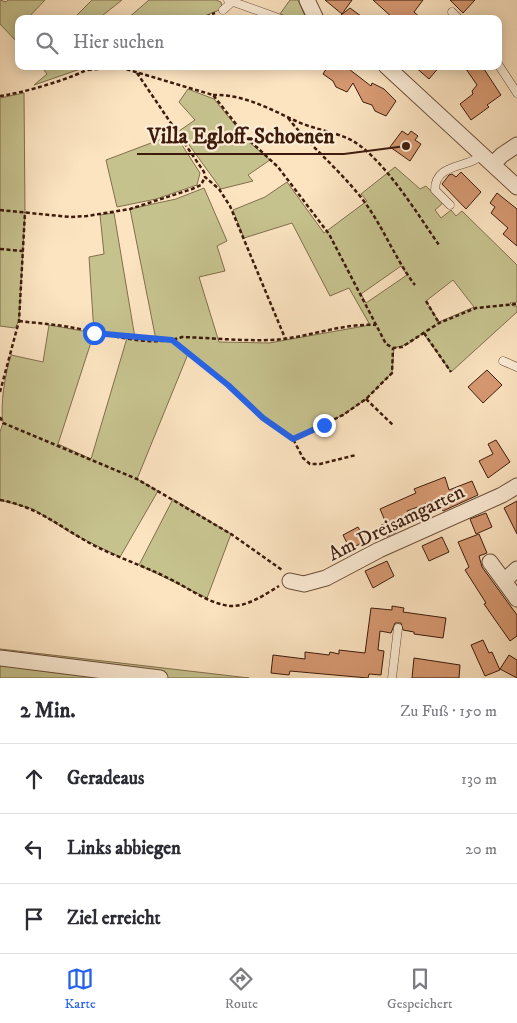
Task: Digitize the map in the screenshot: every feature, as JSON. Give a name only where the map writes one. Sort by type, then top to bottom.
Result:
[{"type":"street","points":[[307,0],[314,15]]},
{"type":"street","points":[[390,70],[517,187]]},
{"type":"street","points":[[488,159],[502,155],[517,145]]},
{"type":"street","name":"Am Dreisamgarten","points":[[290,581],[304,584],[326,578],[379,550],[502,495],[517,486]]},
{"type":"street","points":[[490,562],[517,599]]},
{"type":"street","points":[[504,580],[517,569]]},
{"type":"street","points":[[0,658],[160,678]]},
{"type":"lane","points":[[223,10],[230,1],[269,15]]},
{"type":"lane","points":[[452,12],[455,15]]},
{"type":"lane","points":[[502,70],[517,93]]},
{"type":"lane","points":[[450,205],[434,190],[438,177],[450,167],[479,158],[488,159]]},
{"type":"lane","points":[[503,361],[517,368]]},
{"type":"lane","points":[[392,678],[398,628]]},
{"type":"path","points":[[210,15],[223,10]]},
{"type":"path","points":[[0,96],[24,91],[88,70]]},
{"type":"path","points":[[129,70],[201,90],[213,96],[247,138],[278,167],[329,234],[386,344],[394,348],[408,344],[439,323],[476,308],[517,304]]},
{"type":"path","points":[[137,73],[204,172],[205,177],[219,189],[230,206],[285,338]]},
{"type":"path","points":[[213,96],[224,95],[255,102],[318,130],[348,138],[366,152],[391,178],[439,244]]},
{"type":"path","points":[[288,117],[365,202],[414,285]]},
{"type":"path","points":[[0,210],[70,217],[114,213],[192,189],[201,185],[205,177]]},
{"type":"path","points":[[0,392],[19,321],[25,212]]},
{"type":"path","points":[[0,249],[22,251]]},
{"type":"path","points":[[426,301],[439,323]]},
{"type":"path","points":[[19,321],[69,327],[128,338],[172,340],[182,337],[272,340],[361,324],[376,325]]},
{"type":"path","points":[[424,333],[451,372]]},
{"type":"path","points":[[172,340],[228,385],[263,418],[293,439],[303,458],[310,464],[320,464],[356,455]]},
{"type":"path","points":[[293,439],[343,415],[366,399],[392,373],[394,348]]},
{"type":"path","points":[[366,399],[393,425]]},
{"type":"path","points":[[0,418],[3,423],[118,470],[173,499],[237,537],[285,572],[290,581],[244,603],[232,606],[221,603],[200,596],[169,578],[98,547],[33,509],[0,500]]},
{"type":"shaded area","points":[[0,0],[6,2],[8,0],[45,0],[31,15],[15,15],[15,40],[0,24]]},
{"type":"shaded area","points":[[92,0],[122,0],[103,15],[77,15]]},
{"type":"shaded area","points":[[149,0],[216,0],[221,2],[222,9],[207,15],[132,15]]},
{"type":"shaded area","points":[[290,0],[298,0],[305,15],[283,15],[280,14]]},
{"type":"shaded area","points":[[44,70],[77,70],[34,85],[47,74]]},
{"type":"shaded area","points":[[188,89],[214,99],[249,142],[270,160],[248,175],[253,181],[221,189],[179,131],[195,120],[179,102]]},
{"type":"shaded area","points":[[24,93],[25,212],[19,321],[15,328],[0,326],[0,98]]},
{"type":"shaded area","points":[[175,134],[200,173],[197,185],[156,199],[117,207],[106,160]]},
{"type":"shaded area","points":[[395,167],[420,189],[426,186],[443,203],[435,210],[441,218],[451,210],[456,216],[462,211],[517,265],[517,302],[510,303],[513,306],[517,306],[517,312],[451,372],[423,333],[408,344],[394,348],[392,373],[366,399],[343,415],[293,439],[188,354],[137,479],[158,491],[120,557],[71,533],[33,509],[0,500],[0,432],[3,423],[4,389],[11,355],[43,362],[49,325],[94,333],[89,257],[104,254],[100,215],[114,213],[135,338],[156,340],[130,209],[176,199],[204,188],[227,241],[217,246],[225,271],[199,277],[219,342],[269,343],[370,325],[349,288],[330,296],[292,223],[244,238],[233,210],[265,197],[287,182],[324,233],[367,201],[361,194]],"holes":[[[401,266],[407,275],[366,303],[361,294]],[[453,280],[474,307],[439,322],[426,301]],[[94,333],[127,338],[91,459],[58,444]]]},
{"type":"shaded area","points":[[173,499],[231,534],[207,598],[139,565]]},
{"type":"shaded area","points":[[0,649],[249,678],[0,678]]},
{"type":"building","points":[[325,0],[352,0],[342,14]]},
{"type":"building","points":[[373,0],[423,0],[414,12],[417,15],[390,15]]},
{"type":"building","points":[[450,0],[475,0],[463,13]]},
{"type":"building","points":[[350,8],[360,15],[341,15]]},
{"type":"building","points":[[326,70],[350,70],[371,86],[372,83],[384,89],[396,101],[386,116],[375,111],[372,105],[363,102],[353,83],[347,92],[336,87],[333,81],[323,74]]},
{"type":"building","points":[[419,70],[437,70],[429,79]]},
{"type":"building","points":[[467,70],[485,70],[501,95],[487,105],[489,107],[471,120],[460,104],[473,94],[472,91],[477,85]]},
{"type":"building","points":[[402,131],[408,135],[411,131],[418,136],[415,140],[421,144],[410,161],[390,147]]},
{"type":"building","points":[[461,172],[481,192],[466,209],[442,184],[449,175],[452,174],[456,177]]},
{"type":"building","points":[[497,193],[517,209],[517,246],[503,234],[508,228],[491,213],[495,207],[490,203]]},
{"type":"building","points":[[487,370],[502,385],[483,403],[468,387]]},
{"type":"building","points":[[496,440],[510,462],[488,478],[479,461],[493,454],[488,444]]},
{"type":"building","points":[[445,477],[449,490],[472,481],[478,495],[443,511],[439,499],[407,511],[411,520],[394,528],[396,532],[386,537],[381,525],[386,523],[380,509],[416,493],[414,489]]},
{"type":"building","points":[[517,501],[517,534],[504,508]]},
{"type":"building","points":[[486,513],[492,527],[476,534],[470,519]]},
{"type":"building","points":[[358,527],[366,541],[350,549],[343,535]]},
{"type":"building","points":[[479,534],[487,553],[479,556],[482,567],[517,615],[517,636],[510,641],[484,604],[486,603],[465,570],[469,567],[458,542]]},
{"type":"building","points":[[442,537],[449,552],[429,561],[422,546]]},
{"type":"building","points":[[387,561],[394,576],[373,588],[365,571]]},
{"type":"building","points":[[392,606],[404,608],[403,612],[446,618],[443,638],[414,634],[414,632],[403,630],[401,623],[395,623],[391,633],[380,631],[378,650],[384,651],[381,675],[369,674],[368,678],[290,671],[289,675],[271,673],[273,655],[305,659],[305,652],[329,655],[330,652],[339,654],[339,650],[365,653],[371,608],[392,610]]},
{"type":"building","points":[[483,640],[489,653],[492,652],[500,670],[485,676],[471,645]]},
{"type":"building","points":[[509,655],[517,660],[517,678],[500,669]]},
{"type":"building","points":[[414,658],[460,665],[459,678],[412,678]]},
{"type":"place","name":"Villa Egloff-Schoenen","points":[[406,146]]},
{"type":"route","points":[[94,333],[128,338],[172,340],[228,385],[263,418],[293,439],[324,425]]}]
